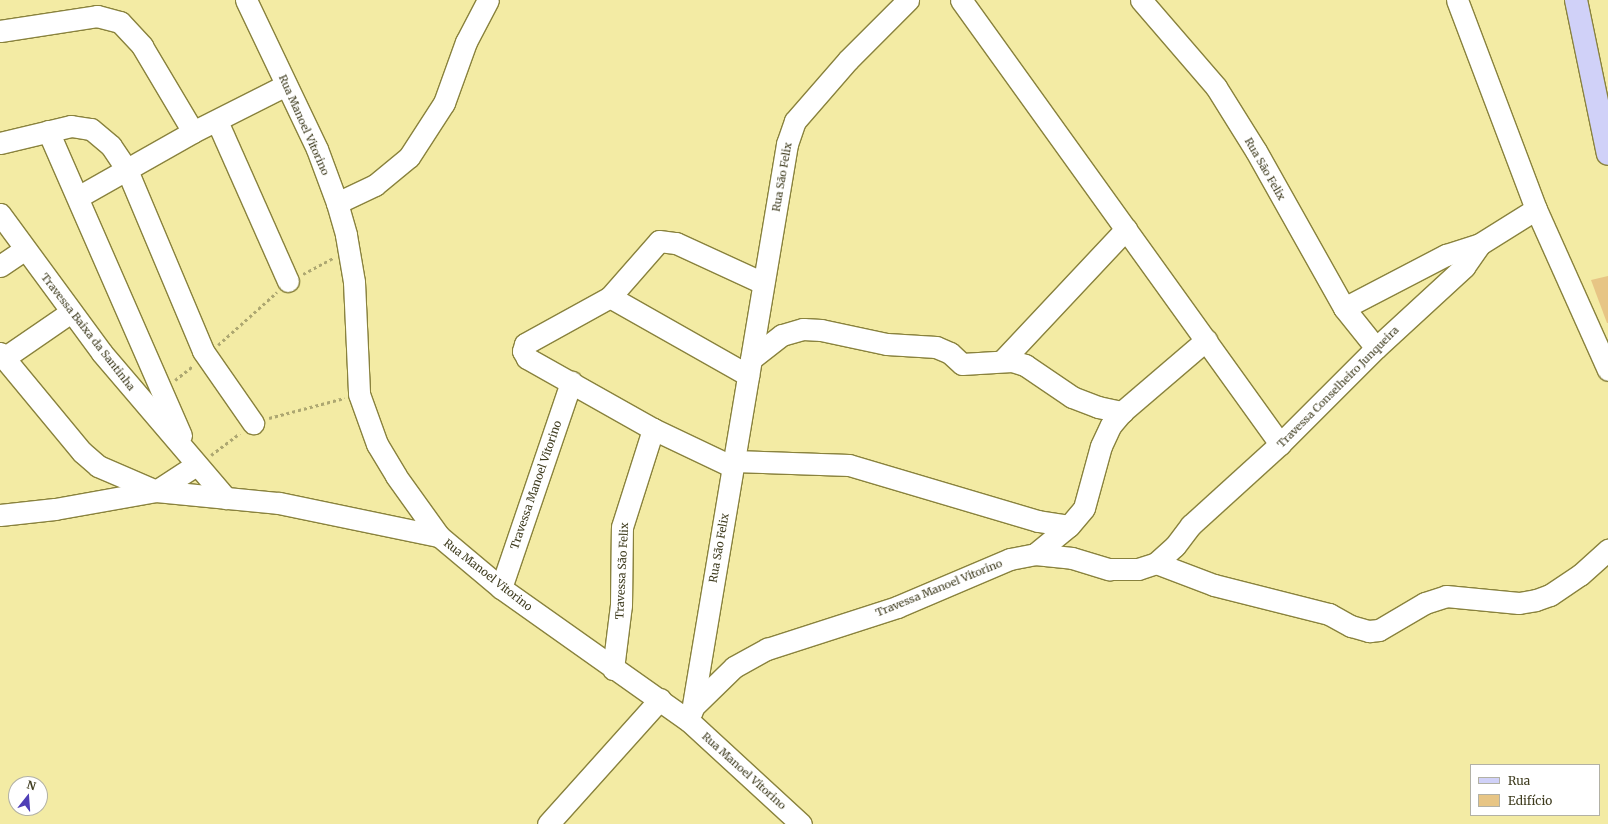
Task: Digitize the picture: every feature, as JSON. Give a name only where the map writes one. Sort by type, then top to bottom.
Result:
[{"type":"main road","points":[[1576,0],[1608,154]]},
{"type":"street","name":"Rua Manoel Vitorino","points":[[246,0],[317,150],[337,203],[349,250],[354,282],[360,394],[377,444],[396,476],[439,536],[501,588],[614,669],[660,699],[691,714],[802,824]]},
{"type":"street","points":[[337,203],[375,185],[409,157],[444,103],[466,42],[488,0]]},
{"type":"street","name":"Rua São Felix","points":[[691,714],[787,144],[795,121],[848,60],[908,0]]},
{"type":"street","points":[[962,0],[1280,444]]},
{"type":"street","name":"Rua São Felix","points":[[1141,0],[1216,87],[1256,151],[1344,308],[1376,348]]},
{"type":"street","points":[[1457,0],[1536,209],[1608,370]]},
{"type":"street","points":[[0,31],[97,16],[120,22],[142,46],[193,132]]},
{"type":"street","points":[[78,197],[193,132],[286,85]]},
{"type":"street","points":[[217,121],[288,281]]},
{"type":"street","points":[[0,143],[71,126],[90,129],[111,146],[127,170],[206,356],[253,423]]},
{"type":"street","points":[[48,131],[192,459],[156,491]]},
{"type":"street","name":"Travessa Conselheiro Junqueira","points":[[1344,308],[1446,255],[1480,244],[1536,209]]},
{"type":"street","name":"Travessa Baixa da Santinha","points":[[0,214],[24,250],[102,353],[226,498]]},
{"type":"street","points":[[1003,360],[1126,229]]},
{"type":"street","points":[[763,283],[665,240],[659,241],[610,297],[525,344],[523,351],[527,358],[653,429],[733,464],[849,465],[1038,521],[1069,526]]},
{"type":"street","name":"Travessa Conselheiro Junqueira","points":[[1191,525],[1280,444],[1376,348],[1464,267],[1480,244]]},
{"type":"street","points":[[0,266],[24,250]]},
{"type":"street","points":[[610,297],[750,367],[782,335],[803,329],[821,330],[887,344],[936,347],[950,354],[962,364],[1003,360],[1024,366],[1072,397],[1098,407],[1122,412]]},
{"type":"street","points":[[71,312],[2,355],[82,452],[98,466],[156,491]]},
{"type":"street","points":[[1035,554],[1069,526],[1084,508],[1101,446],[1111,425],[1122,412],[1206,340]]},
{"type":"street","name":"Travessa Manoel Vitorino","points":[[501,588],[572,382]]},
{"type":"street","name":"Travessa São Felix","points":[[614,669],[621,605],[622,527],[653,429]]},
{"type":"street","points":[[0,515],[54,509],[156,491],[279,503],[439,536]]},
{"type":"street","name":"Travessa Manoel Vitorino","points":[[691,714],[734,667],[767,649],[897,607],[980,570],[1035,554],[1072,558],[1109,568],[1138,569],[1156,563],[1175,546],[1191,525]]},
{"type":"street","points":[[1156,563],[1214,585],[1329,614],[1351,626],[1369,631],[1379,630],[1425,603],[1446,596],[1519,603],[1550,596],[1580,575],[1608,550]]},
{"type":"street","points":[[548,824],[660,699]]},
{"type":"path","points":[[162,390],[206,356],[288,281],[349,250]]},
{"type":"path","points":[[192,459],[253,423],[360,394]]},
{"type":"building","points":[[1608,276],[1608,323],[1607,323],[1591,280]]}]
